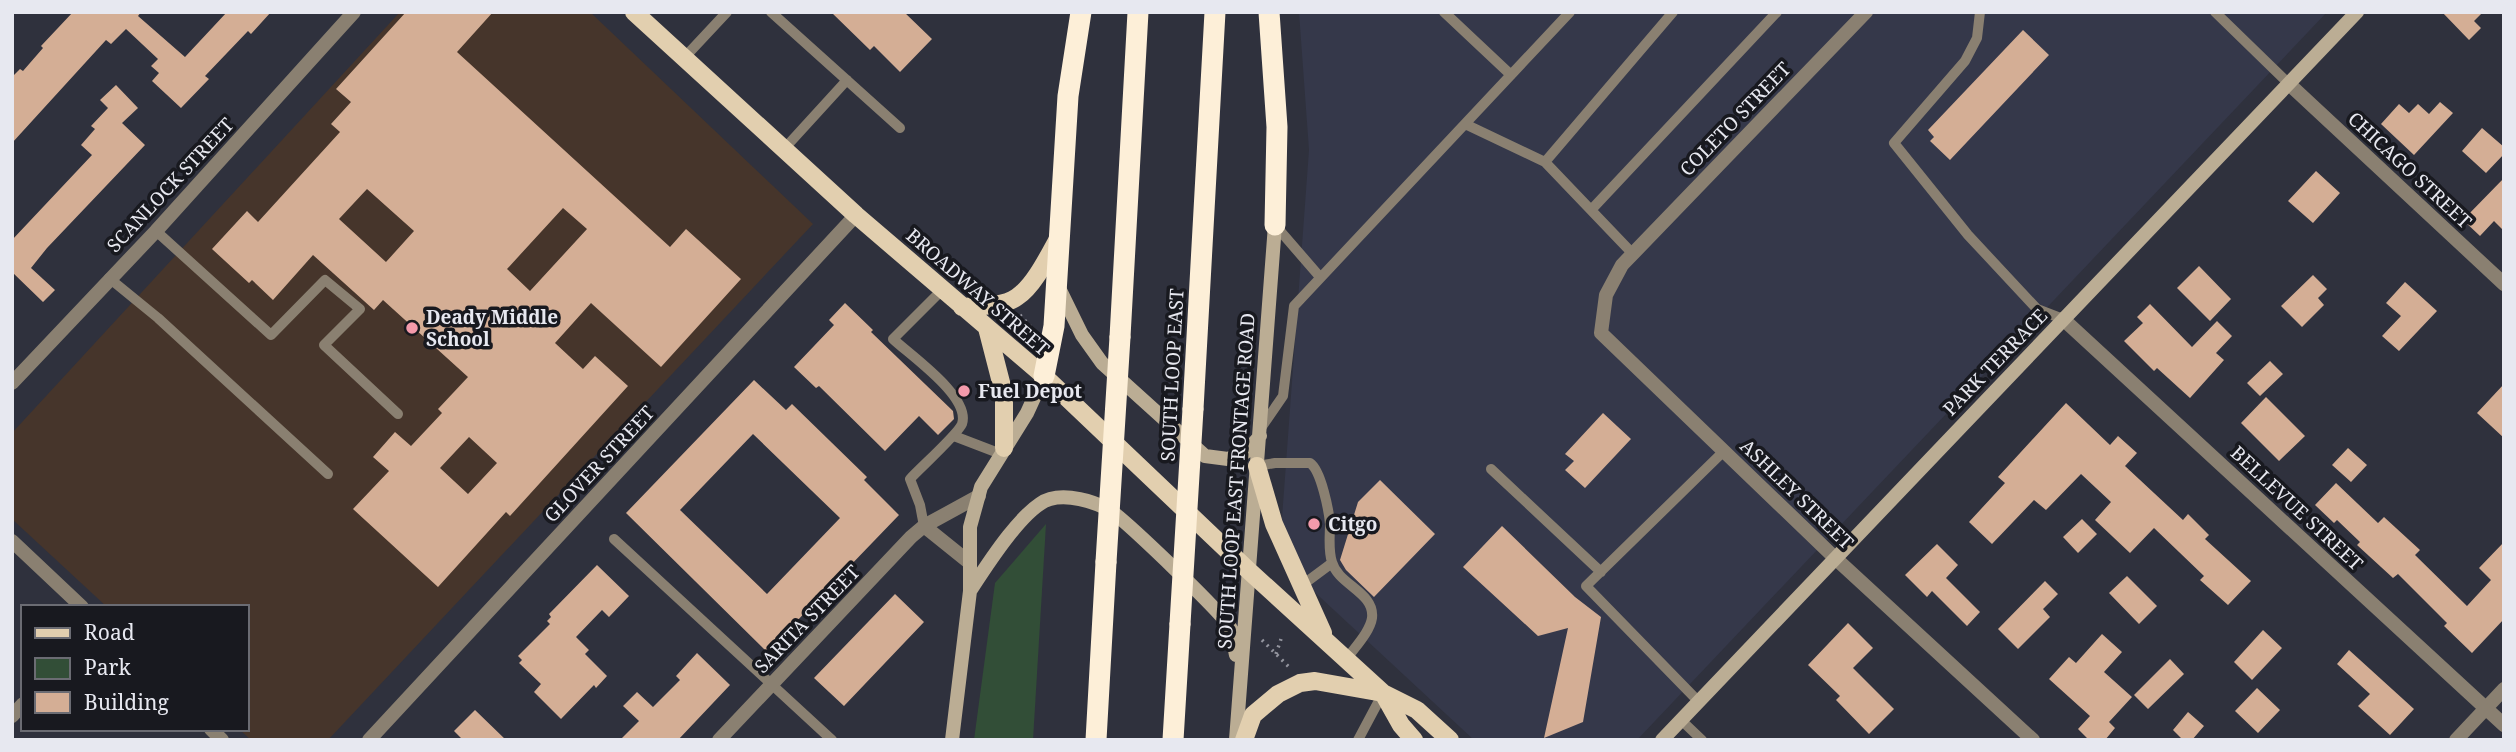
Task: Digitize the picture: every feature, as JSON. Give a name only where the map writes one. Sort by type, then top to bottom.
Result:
[{"type":"highway","points":[[1044,376],[1054,326],[1068,96],[1081,12]]},
{"type":"highway","points":[[1096,740],[1138,12]]},
{"type":"highway","name":"SOUTH LOOP EAST","points":[[1173,740],[1215,12]]},
{"type":"highway","points":[[1269,12],[1277,127],[1275,225]]},
{"type":"main road","name":"BROADWAY STREET","points":[[634,12],[856,215],[1044,376],[1346,660],[1383,693],[1417,710],[1450,740]]},
{"type":"main road","name":"PARK TERRACE","points":[[1662,740],[2357,12]]},
{"type":"main road","name":"SOUTH LOOP EAST FRONTAGE ROAD","points":[[1236,740],[1275,225]]},
{"type":"main road","points":[[962,307],[996,304],[1017,297],[1038,274],[1059,237]]},
{"type":"main road","points":[[1056,283],[1082,335],[1102,363],[1205,456],[1228,459],[1246,452],[1260,432]]},
{"type":"main road","points":[[987,328],[1004,394],[1002,451]]},
{"type":"main road","points":[[952,740],[970,591],[970,527],[981,487],[1027,413],[1044,376]]},
{"type":"main road","points":[[1257,466],[1274,524],[1328,643]]},
{"type":"main road","points":[[970,591],[998,548],[1026,516],[1049,499],[1079,498],[1109,510],[1209,602],[1231,628],[1240,681]]},
{"type":"main road","points":[[1244,740],[1253,715],[1278,694],[1300,683],[1315,681],[1383,693]]},
{"type":"main road","name":"BROADWAY STREET","points":[[1383,693],[1401,725],[1414,740]]},
{"type":"street","name":"SCANLOCK STREET","points":[[12,383],[156,231],[354,12]]},
{"type":"street","name":"COLETO STREET","points":[[1632,253],[1866,12]]},
{"type":"street","name":"CHICAGO STREET","points":[[2290,85],[2504,284]]},
{"type":"street","name":"GLOVER STREET","points":[[369,740],[856,215]]},
{"type":"street","name":"ASHLEY STREET","points":[[1632,253],[1622,265],[1606,295],[1601,333],[1834,557],[2033,740]]},
{"type":"street","name":"BELLEVUE STREET","points":[[2063,319],[2504,725]]},
{"type":"street","name":"SARITA STREET","points":[[719,740],[923,526],[979,496]]},
{"type":"street","points":[[923,526],[970,564]]},
{"type":"street","points":[[12,541],[80,605]]},
{"type":"street","points":[[2456,740],[2504,690]]},
{"type":"lane","points":[[684,58],[727,12]]},
{"type":"lane","points":[[771,12],[900,128]]},
{"type":"lane","points":[[1444,12],[1511,75]]},
{"type":"lane","points":[[1260,432],[1283,396],[1294,306],[1570,12]]},
{"type":"lane","points":[[1545,162],[1674,12]]},
{"type":"lane","points":[[1592,209],[1777,12]]},
{"type":"lane","points":[[1980,12],[1977,38],[1965,61],[1894,144],[1968,235],[2037,309],[2063,319]]},
{"type":"lane","points":[[2215,12],[2290,85]]},
{"type":"lane","points":[[784,149],[847,80]]},
{"type":"lane","points":[[1465,124],[1545,162],[1632,253]]},
{"type":"lane","points":[[1275,225],[1320,277]]},
{"type":"lane","points":[[156,231],[271,335],[325,280],[360,309],[324,345],[398,414]]},
{"type":"lane","points":[[109,278],[328,474]]},
{"type":"lane","points":[[923,526],[920,505],[910,479],[954,436],[963,423],[962,406],[953,392],[893,339],[942,290]]},
{"type":"lane","points":[[954,436],[1002,451]]},
{"type":"lane","points":[[1699,702],[1586,586],[1724,451]]},
{"type":"lane","points":[[1257,466],[1310,463],[1320,475],[1330,521],[1332,563],[1337,572],[1370,602],[1372,617],[1369,627],[1346,660]]},
{"type":"lane","points":[[1491,469],[1601,572]]},
{"type":"lane","points":[[614,539],[832,740]]},
{"type":"lane","points":[[1301,586],[1332,563]]},
{"type":"lane","points":[[1358,740],[1383,693]]},
{"type":"lane","points":[[1681,720],[1702,740]]},
{"type":"path","points":[[1016,311],[1031,326],[1030,332]]},
{"type":"path","points":[[1276,654],[1280,639]]},
{"type":"path","points":[[1262,640],[1296,673]]},
{"type":"shaded area","name":"Deady Middle School","points":[[400,12],[590,12],[813,224],[328,740],[251,740],[241,731],[248,731],[248,605],[105,605],[12,519],[12,433]]},
{"type":"shaded area","points":[[1299,12],[2327,12],[1637,740],[1474,740],[1279,559],[1309,150]]},
{"type":"green space","points":[[1046,524],[1033,740],[974,740],[995,583]]},
{"type":"building","points":[[73,12],[141,12],[138,16],[185,57],[227,12],[271,12],[251,34],[248,31],[205,76],[209,79],[181,108],[152,81],[159,73],[151,66],[158,59],[126,29],[111,44],[106,40],[12,143],[12,77],[20,69],[23,71],[43,48],[41,46]]},
{"type":"building","points":[[406,12],[493,12],[457,52],[670,247],[686,229],[741,279],[661,367],[591,303],[555,343],[583,369],[595,356],[628,386],[510,516],[506,512],[438,587],[353,509],[389,471],[373,457],[395,432],[411,446],[442,413],[438,409],[468,377],[383,300],[374,310],[313,255],[273,300],[252,280],[249,283],[212,249],[247,211],[258,222],[340,132],[331,124],[351,102],[336,89]],"holes":[[[367,189],[414,231],[386,262],[339,219]],[[563,208],[587,229],[530,291],[507,269]],[[469,437],[497,463],[468,494],[440,468]]]},
{"type":"building","points":[[831,12],[904,12],[932,39],[900,72],[874,46],[870,50]]},
{"type":"building","points":[[2442,12],[2483,12],[2474,21],[2481,28],[2469,40]]},
{"type":"building","points":[[2023,30],[2049,55],[1950,160],[1930,141],[1934,137],[1928,130]]},
{"type":"building","points":[[116,85],[138,108],[122,123],[145,145],[31,268],[55,290],[43,302],[12,272],[12,240],[92,155],[81,145],[95,129],[91,126],[108,108],[100,100]]},
{"type":"building","points":[[2440,102],[2453,113],[2414,155],[2381,124],[2399,104],[2409,113],[2418,104],[2429,114]]},
{"type":"building","points":[[2482,128],[2504,147],[2504,154],[2486,173],[2462,151]]},
{"type":"building","points":[[2316,171],[2340,193],[2313,223],[2288,201]]},
{"type":"building","points":[[2504,178],[2504,231],[2494,221],[2480,236],[2463,220]]},
{"type":"building","points":[[2199,266],[2231,299],[2210,321],[2177,288]]},
{"type":"building","points":[[2313,275],[2327,289],[2318,298],[2324,305],[2302,327],[2281,306]]},
{"type":"building","points":[[2405,282],[2437,311],[2399,351],[2382,336],[2401,316],[2386,303]]},
{"type":"building","points":[[845,303],[873,330],[871,332],[953,411],[954,419],[938,435],[919,416],[885,451],[819,386],[816,388],[794,367],[834,325],[829,320]]},
{"type":"building","points":[[2150,304],[2192,347],[2217,321],[2232,336],[2216,353],[2224,360],[2190,398],[2157,368],[2154,371],[2124,341],[2143,323],[2137,317]]},
{"type":"building","points":[[2270,361],[2283,374],[2260,396],[2247,383]]},
{"type":"building","points":[[754,380],[786,410],[792,404],[867,477],[864,480],[899,515],[767,652],[626,513]],"holes":[[[753,434],[840,518],[767,594],[680,510]]]},
{"type":"building","points":[[2504,384],[2504,438],[2477,413]]},
{"type":"building","points":[[2266,397],[2305,436],[2279,461],[2241,423]]},
{"type":"building","points":[[2066,403],[2110,445],[2118,436],[2137,453],[2125,466],[2183,520],[2188,514],[2209,535],[2205,539],[2251,581],[2228,605],[2200,580],[2204,576],[2154,528],[2130,553],[2095,520],[2111,502],[2081,474],[2046,510],[2034,500],[1992,544],[1969,522],[2005,483],[1998,477]]},
{"type":"building","points":[[1603,413],[1631,439],[1585,488],[1565,470],[1574,461],[1565,454]]},
{"type":"building","points":[[2348,448],[2367,465],[2351,482],[2332,465]]},
{"type":"building","points":[[1380,480],[1435,534],[1374,597],[1346,570],[1340,560],[1358,502]]},
{"type":"building","points":[[2336,483],[2378,523],[2384,517],[2420,550],[2415,555],[2467,606],[2491,580],[2479,568],[2504,542],[2504,619],[2472,653],[2444,626],[2447,623],[2398,574],[2393,578],[2357,545],[2360,542],[2337,520],[2334,523],[2315,505]]},
{"type":"building","points":[[2082,519],[2097,534],[2078,553],[2063,537]]},
{"type":"building","points":[[1502,526],[1575,597],[1601,617],[1583,722],[1544,738],[1568,628],[1538,636],[1463,567]]},
{"type":"building","points":[[1937,544],[1958,565],[1946,578],[1980,612],[1967,626],[1932,591],[1927,597],[1905,575]]},
{"type":"building","points":[[597,565],[629,596],[609,617],[602,610],[576,637],[589,650],[585,654],[607,676],[596,688],[594,685],[561,719],[534,692],[541,684],[519,663],[522,660],[518,656],[550,624],[547,621],[551,617],[549,614]]},
{"type":"building","points":[[2127,576],[2157,606],[2139,624],[2109,593]]},
{"type":"building","points":[[2045,581],[2058,594],[2043,609],[2050,617],[2018,649],[1998,629]]},
{"type":"building","points":[[895,594],[924,622],[844,706],[814,678]]},
{"type":"building","points":[[1848,623],[1873,648],[1853,668],[1894,709],[1869,734],[1836,700],[1840,696],[1808,665]]},
{"type":"building","points":[[2263,630],[2282,648],[2252,680],[2234,662]]},
{"type":"building","points":[[2102,634],[2122,652],[2104,672],[2132,697],[2109,722],[2115,728],[2105,740],[2089,740],[2078,729],[2090,716],[2049,679],[2069,657],[2076,663]]},
{"type":"building","points":[[2349,650],[2414,709],[2390,735],[2358,706],[2370,694],[2337,664]]},
{"type":"building","points":[[697,653],[730,685],[678,740],[620,740],[639,721],[623,706],[637,692],[653,707],[680,680],[676,676]]},
{"type":"building","points":[[2170,659],[2184,674],[2148,709],[2134,695]]},
{"type":"building","points":[[2257,688],[2280,710],[2258,733],[2235,711]]},
{"type":"building","points":[[475,710],[506,740],[463,740],[454,731]]},
{"type":"building","points":[[2188,712],[2204,726],[2192,740],[2183,740],[2173,730]]},
{"type":"place","name":"Deady Middle School","points":[[412,328]]},
{"type":"place","name":"Fuel Depot","points":[[964,391]]},
{"type":"place","name":"Citgo","points":[[1314,524]]}]
